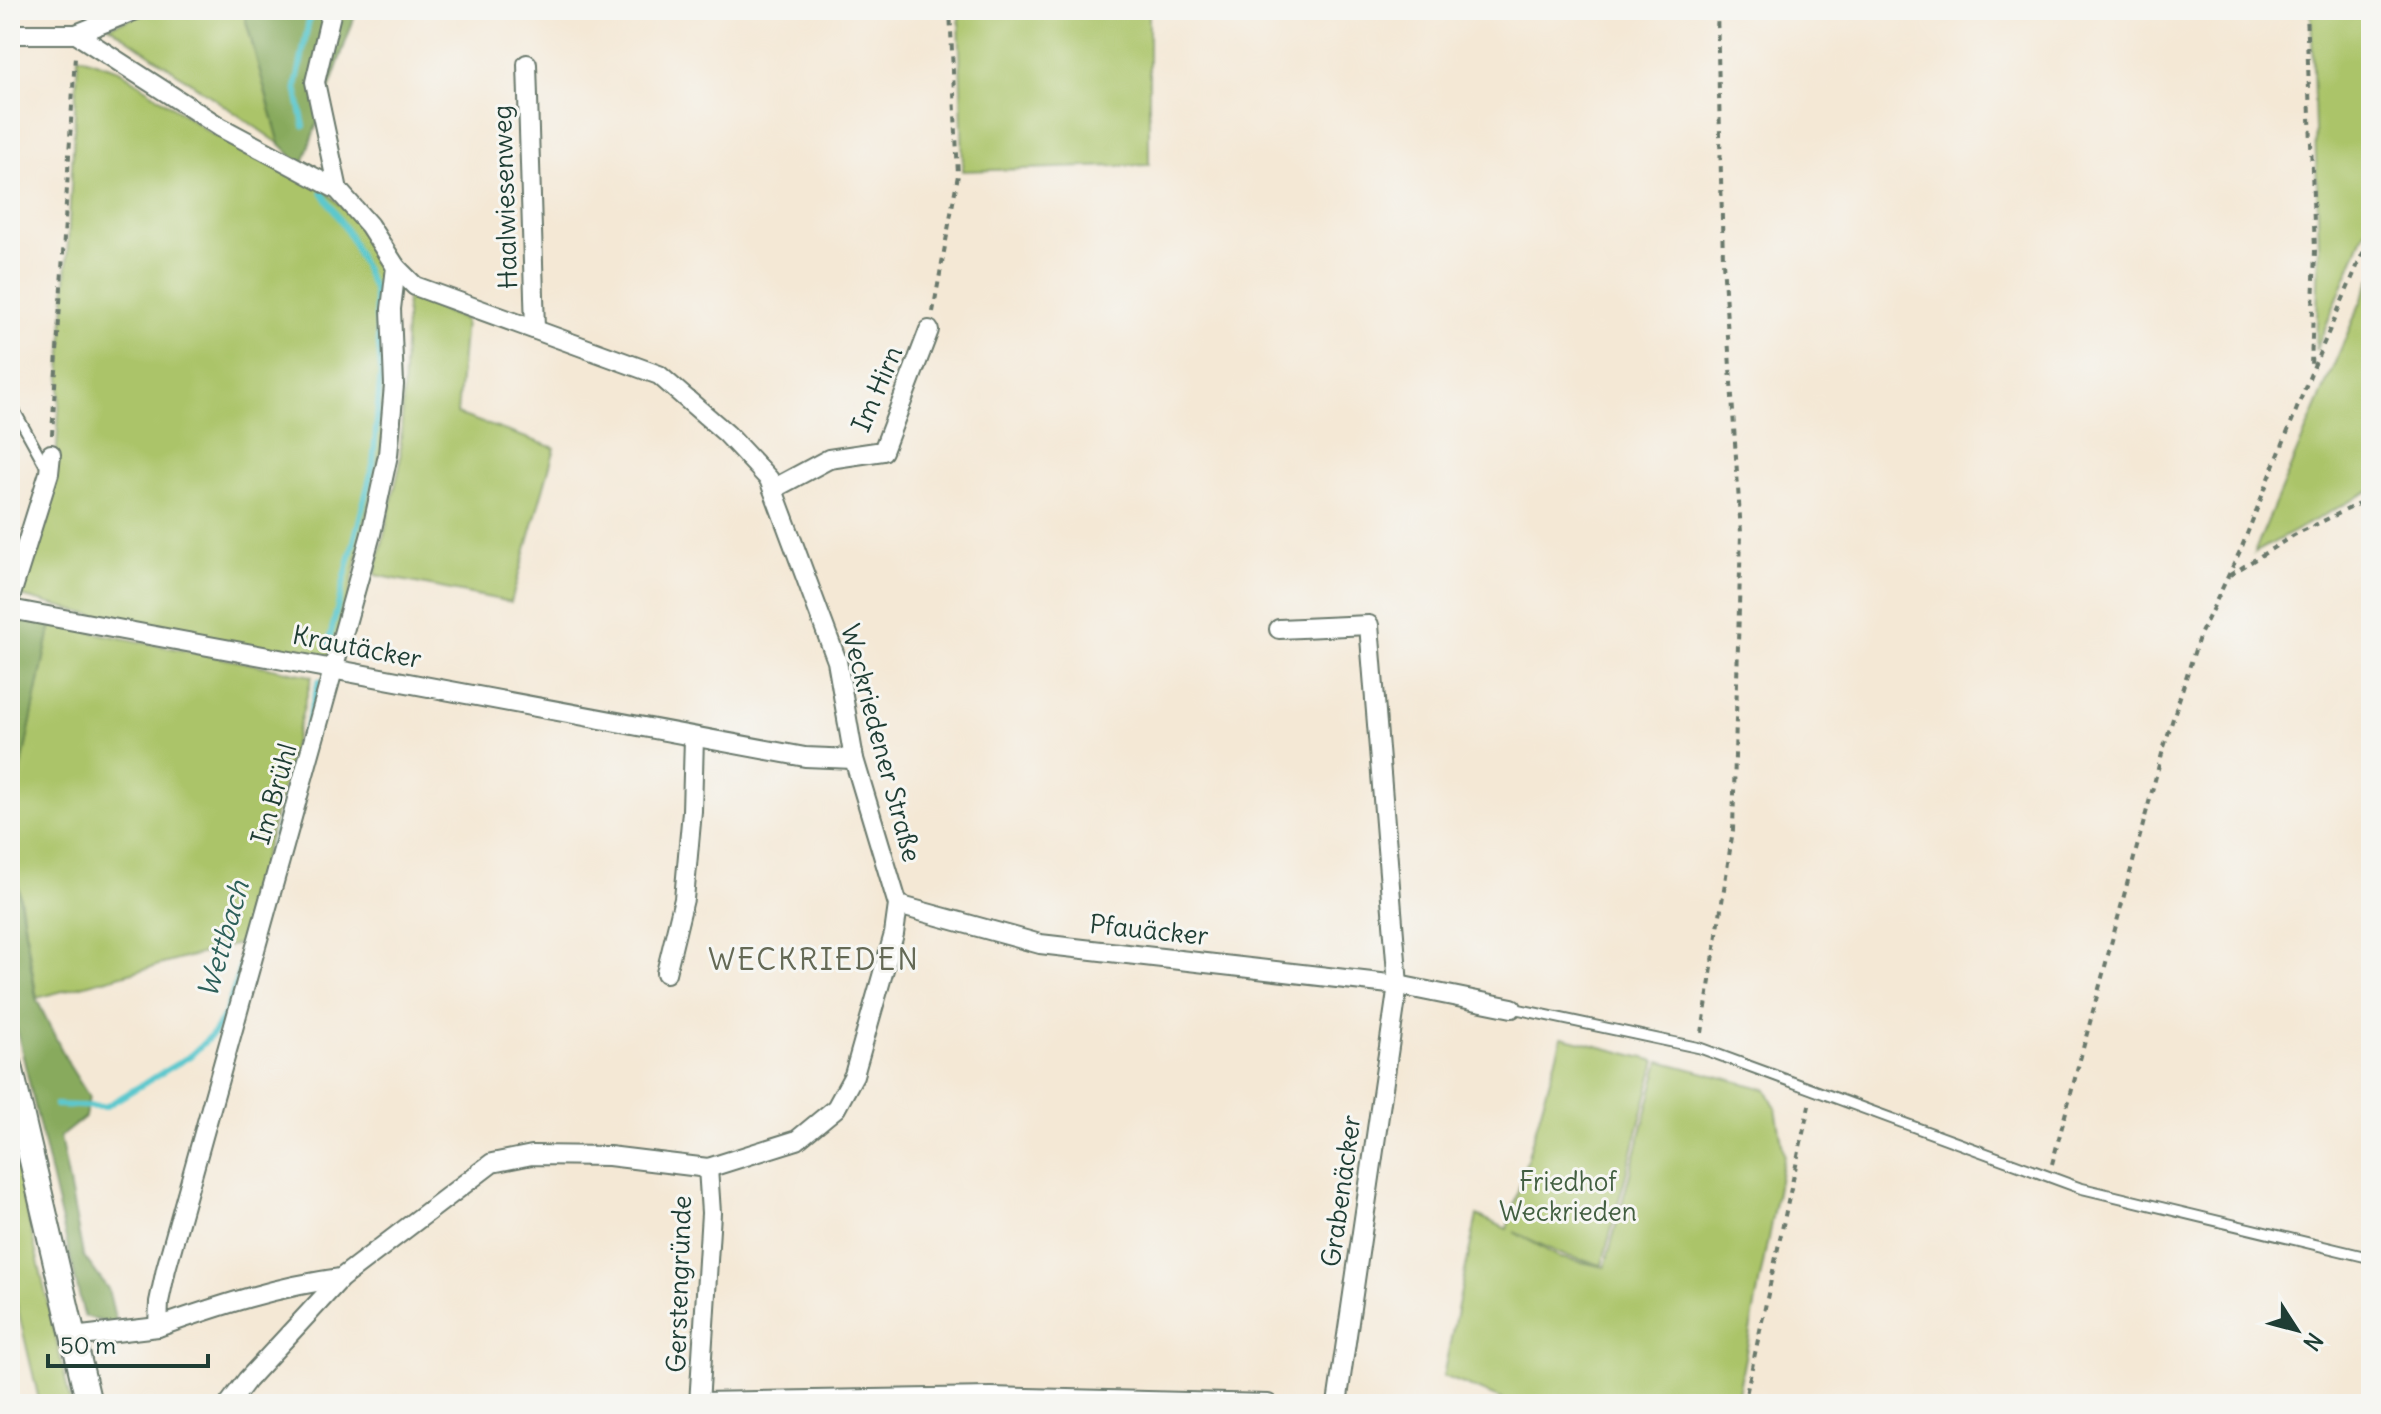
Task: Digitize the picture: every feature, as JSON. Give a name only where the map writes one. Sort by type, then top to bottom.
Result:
[{"type":"main road","points":[[10,1066],[89,1404]]},
{"type":"street","points":[[10,34],[76,34],[136,10]]},
{"type":"street","points":[[332,10],[315,82],[338,190]]},
{"type":"street","name":"Weckriedener Straße","points":[[76,34],[220,127],[338,190],[369,225],[396,267],[415,286],[659,375],[727,434],[769,479],[837,661],[854,759],[898,905],[894,934],[854,1075],[836,1108],[797,1140],[708,1168],[609,1156],[532,1155],[492,1163],[341,1278],[247,1380],[229,1404]]},
{"type":"street","name":"Haalwiesenweg","points":[[527,64],[535,329]]},
{"type":"street","name":"Im Brühl","points":[[158,1327],[159,1302],[166,1269],[371,534],[388,455],[394,385],[391,309],[396,267]]},
{"type":"street","name":"Im Hirn","points":[[773,489],[829,459],[883,451],[929,330]]},
{"type":"street","points":[[10,598],[49,473],[51,454]]},
{"type":"street","name":"Krautäcker","points":[[10,609],[805,757],[854,759]]},
{"type":"street","points":[[1279,629],[1369,625],[1398,985]]},
{"type":"street","points":[[666,973],[684,899],[692,811],[694,737]]},
{"type":"street","name":"Pfauäcker","points":[[898,905],[1040,944],[1398,985],[1512,1008]]},
{"type":"street","name":"Grabenäcker","points":[[1337,1404],[1398,985]]},
{"type":"street","name":"Gerstengründe","points":[[708,1168],[711,1213],[700,1403],[991,1397],[1268,1404]]},
{"type":"street","points":[[73,1337],[158,1327],[232,1301],[310,1282],[341,1278]]},
{"type":"lane","points":[[10,402],[49,473]]},
{"type":"lane","points":[[1512,1008],[1700,1048],[2080,1188],[2371,1258]]},
{"type":"path","points":[[929,330],[958,175],[950,10]]},
{"type":"path","points":[[1700,1048],[1733,830],[1741,533],[1723,261],[1717,10]]},
{"type":"path","points":[[2306,10],[2315,250],[2311,373]]},
{"type":"path","points":[[51,454],[76,34]]},
{"type":"path","points":[[2049,1177],[2163,750],[2199,637],[2228,576],[2371,234]]},
{"type":"path","points":[[2228,576],[2294,535],[2371,498]]},
{"type":"path","points":[[1744,1404],[1813,1090]]},
{"type":"green space","points":[[157,10],[243,10],[280,144],[109,26]]},
{"type":"green space","points":[[243,10],[357,10],[302,166],[280,144]]},
{"type":"green space","points":[[959,10],[1149,10],[1149,165],[963,171]]},
{"type":"green space","points":[[2311,10],[2371,10],[2371,216],[2316,350],[2319,248]]},
{"type":"green space","points":[[78,56],[119,70],[212,134],[319,184],[356,221],[373,249],[385,297],[389,416],[336,654],[317,658],[84,613],[21,596],[56,466]]},
{"type":"green space","points":[[2371,278],[2371,490],[2254,553]]},
{"type":"green space","points":[[407,296],[465,320],[457,414],[555,448],[511,602],[375,575],[400,465]]},
{"type":"green space","points":[[19,620],[51,624],[10,823],[10,667]]},
{"type":"green space","points":[[51,624],[312,676],[241,943],[37,998],[10,823]]},
{"type":"green space","points":[[10,839],[36,998],[69,1065],[89,1097],[85,1117],[60,1137],[83,1255],[108,1289],[117,1326],[84,1316],[10,1001]]},
{"type":"green space","name":"Friedhof Weckrieden","points":[[1562,1037],[1656,1061],[1602,1265],[1563,1255],[1514,1232],[1561,1258],[1605,1267],[1660,1061],[1766,1089],[1776,1108],[1784,1155],[1736,1404],[1514,1404],[1443,1376],[1477,1215],[1507,1229]]},
{"type":"green space","points":[[12,1148],[71,1404],[40,1404],[10,1276]]},
{"type":"waterway","name":"Wettbach","points":[[304,126],[296,87],[309,20],[314,10]]},
{"type":"waterway","name":"Wettbach","points":[[322,192],[350,236],[374,290],[381,370],[373,465],[328,645]]},
{"type":"waterway","name":"Wettbach","points":[[56,1105],[105,1107],[190,1056],[212,1035],[225,1015],[319,681]]},
{"type":"district","name":"WECKRIEDEN","points":[[814,960]]}]
